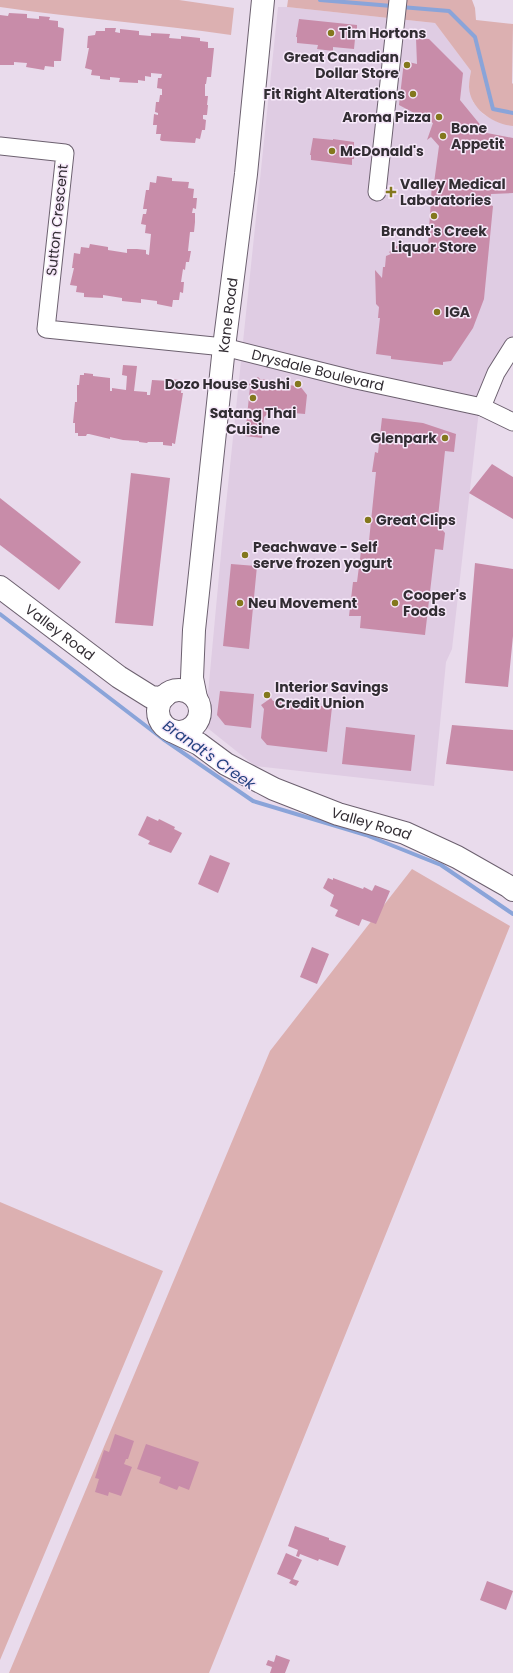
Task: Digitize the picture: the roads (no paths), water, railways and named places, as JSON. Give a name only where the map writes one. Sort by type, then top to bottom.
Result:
[{"type":"street","name":"Kane Road","points":[[198,705],[192,678],[194,630],[224,347],[246,174],[263,0]]},
{"type":"street","points":[[378,192],[398,0]]},
{"type":"street","name":"Sutton Crescent","points":[[0,146],[65,153],[46,329]]},
{"type":"street","name":"Drysdale Boulevard","points":[[46,329],[224,347],[356,380],[482,407],[513,422]]},
{"type":"street","points":[[482,407],[496,373],[513,346]]},
{"type":"street","name":"Valley Road","points":[[0,587],[119,677],[151,697],[159,698],[181,690],[192,694],[198,705],[202,731],[212,747],[226,764]]},
{"type":"street","name":"Kane Road","points":[[167,694],[181,680],[188,662],[194,630]]},
{"type":"street","name":"Valley Road","points":[[119,677],[142,698],[167,727],[199,744],[226,764],[274,789],[338,814],[405,833],[457,857],[513,890]]},
{"type":"street","points":[[167,694],[160,702],[158,709],[159,716],[167,727],[185,731],[191,728],[199,718],[198,705]]},
{"type":"waterway","name":"Brandt's Creek","points":[[320,0],[392,6]]},
{"type":"waterway","name":"Brandt's Creek","points":[[401,7],[449,11],[475,37],[493,109],[513,113]]},
{"type":"waterway","name":"Brandt's Creek","points":[[0,614],[163,739],[253,801],[366,835],[441,865],[513,914]]},
{"type":"place","name":"Tim Hortons","points":[[331,33]]},
{"type":"place","name":"Great Canadian Dollar Store","points":[[407,65]]},
{"type":"place","name":"Fit Right Alterations","points":[[413,94]]},
{"type":"place","name":"Aroma Pizza","points":[[439,117]]},
{"type":"place","name":"Bone Appetit","points":[[443,136]]},
{"type":"place","name":"McDonald's","points":[[332,151]]},
{"type":"place","name":"Valley Medical Laboratories","points":[[391,192]]},
{"type":"place","name":"Brandt's Creek Liquor Store","points":[[434,216]]},
{"type":"place","name":"IGA","points":[[437,312]]},
{"type":"place","name":"Dozo House Sushi","points":[[298,384]]},
{"type":"place","name":"Satang Thai Cuisine","points":[[253,398]]},
{"type":"place","name":"Glenpark","points":[[445,438]]},
{"type":"place","name":"Great Clips","points":[[368,520]]},
{"type":"place","name":"Peachwave - Self serve frozen yogurt","points":[[245,555]]},
{"type":"place","name":"Neu Movement","points":[[240,603]]},
{"type":"place","name":"Cooper's Foods","points":[[395,603]]},
{"type":"place","name":"Interior Savings Credit Union","points":[[267,695]]}]
